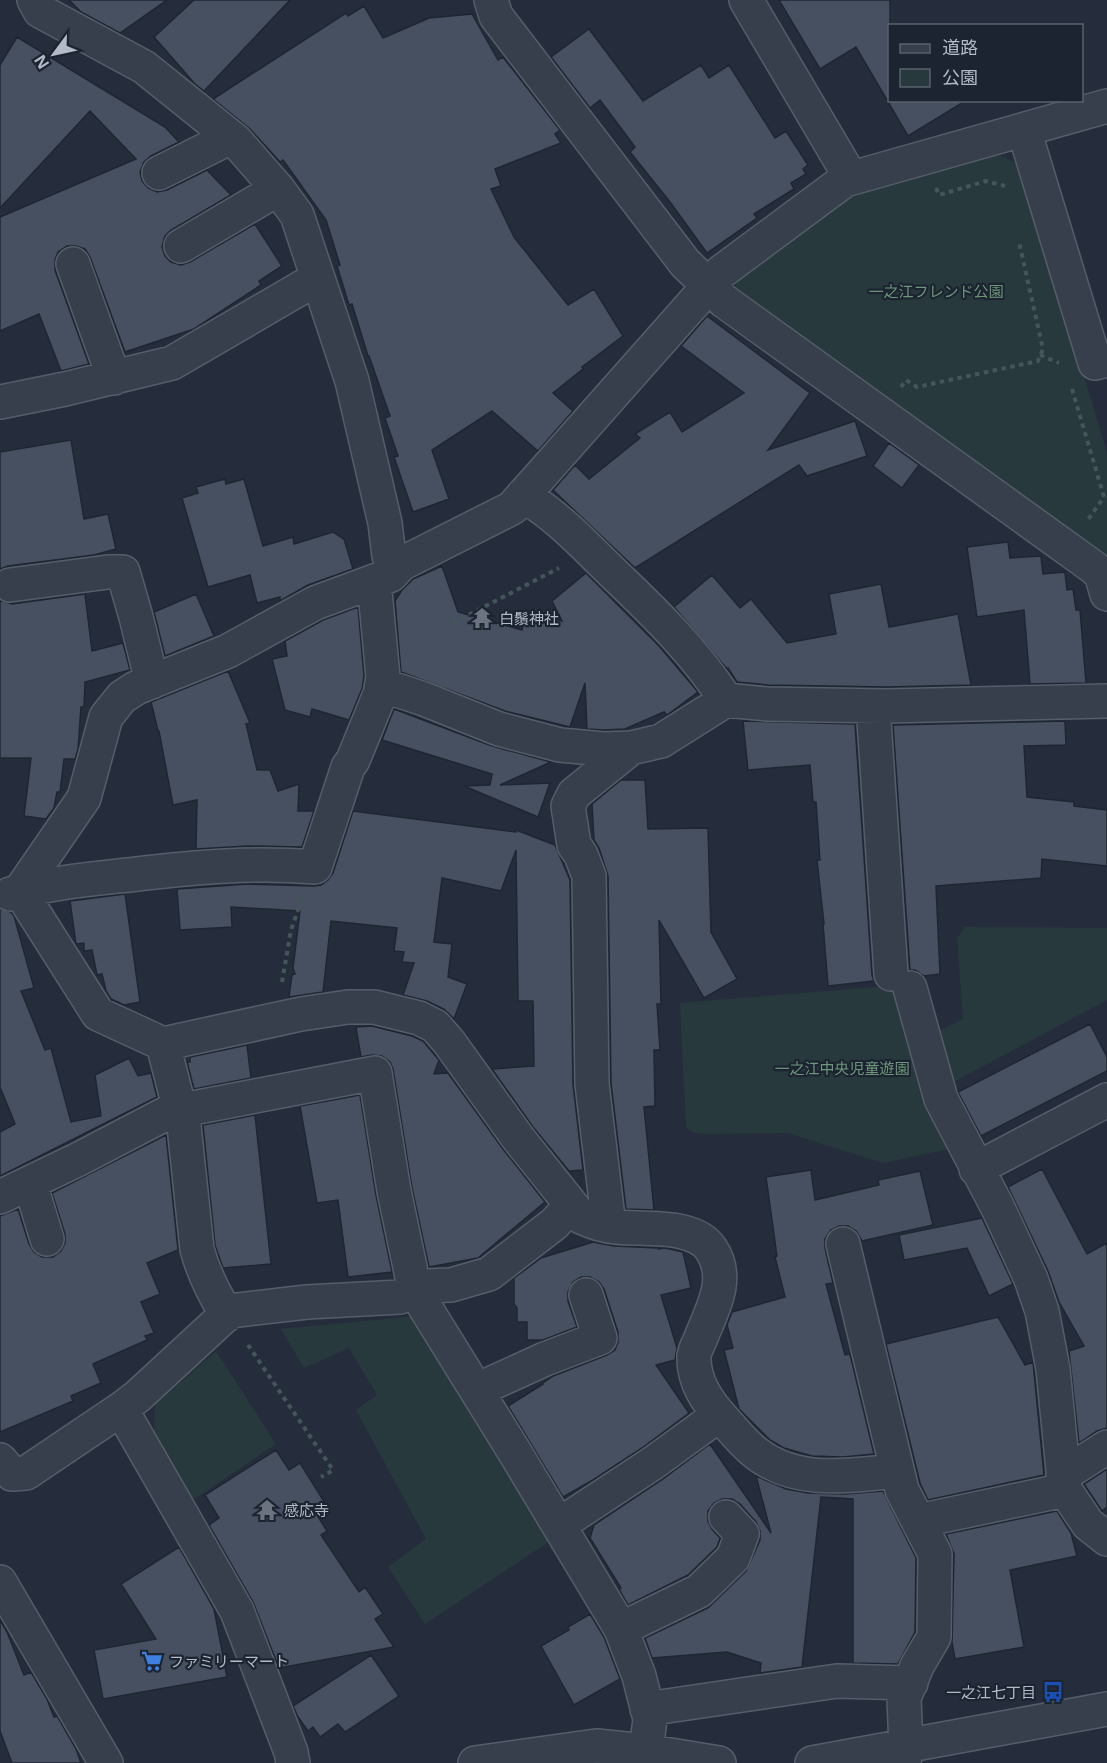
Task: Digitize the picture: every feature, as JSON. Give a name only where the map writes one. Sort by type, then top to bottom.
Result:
[{"type":"street","points":[[34,0],[40,11],[144,67],[236,141],[278,189],[297,215],[352,381],[385,524],[389,556],[401,564]]},
{"type":"street","points":[[491,0],[496,16],[685,263],[709,287],[724,301],[1101,574],[1107,594]]},
{"type":"street","points":[[746,0],[851,178]]},
{"type":"street","points":[[10,894],[84,798],[106,717],[122,697],[152,682],[228,651],[315,603],[391,575],[401,564],[512,508],[721,272],[845,180],[1107,106]]},
{"type":"street","points":[[1024,130],[1095,363],[1107,360]]},
{"type":"street","points":[[159,173],[231,138]]},
{"type":"street","points":[[180,246],[278,189]]},
{"type":"street","points":[[73,264],[114,378]]},
{"type":"street","points":[[0,402],[114,378],[172,363],[318,278]]},
{"type":"street","points":[[523,495],[549,511],[662,620],[726,700]]},
{"type":"street","points":[[10,585],[123,572],[152,682]]},
{"type":"street","points":[[10,894],[54,883],[196,867],[242,865],[315,867],[348,767],[353,760],[382,686],[374,581]]},
{"type":"street","points":[[382,686],[424,699],[499,729],[560,745],[604,750],[631,748],[661,741],[726,700],[767,704],[873,706],[1107,701]]},
{"type":"street","points":[[873,706],[901,981],[941,1099],[1032,1279],[1042,1311],[1053,1369],[1064,1483],[1088,1524],[1107,1539]]},
{"type":"street","points":[[609,1226],[592,1084],[589,876],[581,855],[574,845],[568,806],[574,794],[631,748]]},
{"type":"street","points":[[10,894],[98,1014],[163,1044],[281,1018],[348,1007],[374,1007],[418,1018],[435,1026],[581,1217],[609,1226],[681,1232],[698,1238],[710,1247],[722,1277],[720,1290],[694,1355],[702,1392],[719,1415],[759,1456],[784,1469],[827,1478],[897,1471]]},
{"type":"street","points":[[163,1044],[184,1126],[197,1249],[201,1265],[217,1300],[227,1314]]},
{"type":"street","points":[[0,1197],[167,1113],[375,1073],[394,1191],[415,1291],[621,1629],[639,1676],[650,1719],[646,1751]]},
{"type":"street","points":[[976,1169],[1107,1100]]},
{"type":"street","points":[[30,1183],[47,1239]]},
{"type":"street","points":[[4,1470],[26,1473],[121,1409],[230,1311],[307,1302],[400,1297],[426,1286],[451,1285],[489,1274],[554,1224],[571,1206]]},
{"type":"street","points":[[843,1244],[902,1490],[934,1554],[934,1637],[917,1666],[904,1698],[905,1755]]},
{"type":"street","points":[[477,1390],[545,1359],[600,1338],[586,1295]]},
{"type":"street","points":[[121,1409],[237,1611],[291,1752],[293,1763]]},
{"type":"street","points":[[559,1525],[653,1463],[719,1415]]},
{"type":"street","points":[[918,1521],[1064,1483],[1107,1447]]},
{"type":"street","points":[[621,1629],[699,1591],[733,1558],[742,1534],[726,1517]]},
{"type":"street","points":[[0,1582],[106,1763]]},
{"type":"street","points":[[647,1709],[837,1681],[911,1683]]},
{"type":"street","points":[[812,1763],[905,1755],[1107,1709]]},
{"type":"street","points":[[475,1763],[596,1746],[646,1751],[719,1763]]},
{"type":"path","points":[[925,191],[936,188],[939,195],[986,181],[1006,186]]},
{"type":"path","points":[[880,415],[906,380],[917,387],[1038,361],[1043,349],[1017,233]]},
{"type":"path","points":[[1040,355],[1059,363],[1061,367]]},
{"type":"path","points":[[1068,549],[1104,497],[1071,388]]},
{"type":"path","points":[[453,622],[592,552]]},
{"type":"path","points":[[281,1018],[281,992],[291,930],[315,867]]},
{"type":"path","points":[[227,1314],[333,1470],[321,1477]]},
{"type":"green space","name":"一之江フレンド公園","points":[[994,153],[1021,165],[1107,453],[1107,558],[736,291],[737,276],[851,193]]},
{"type":"green space","points":[[965,927],[1107,928],[1107,1000],[950,1084],[932,1034],[963,1019],[957,938]]},
{"type":"green space","name":"一之江中央児童遊園","points":[[902,985],[958,1147],[883,1163],[788,1133],[704,1134],[692,1132],[686,1128],[680,1003]]},
{"type":"green space","points":[[416,1316],[553,1539],[425,1624],[388,1567],[426,1539],[356,1410],[377,1395],[349,1348],[304,1368],[281,1329]]},
{"type":"green space","points":[[216,1351],[276,1444],[193,1500],[154,1432],[155,1405]]},
{"type":"building","points":[[69,0],[167,0],[120,33],[81,12]]},
{"type":"building","points":[[194,0],[290,0],[204,91],[195,84],[154,37]]},
{"type":"building","points":[[779,0],[890,0],[888,102],[856,47],[820,69]]},
{"type":"building","points":[[364,6],[383,38],[429,18],[472,14],[498,60],[503,57],[560,130],[555,134],[561,143],[495,169],[501,186],[491,189],[514,237],[568,305],[594,289],[623,336],[582,367],[583,369],[553,393],[573,411],[538,451],[492,411],[432,450],[449,499],[413,512],[394,457],[398,456],[385,418],[390,416],[352,304],[349,305],[326,220],[283,160],[280,162],[250,129],[213,99],[346,13],[348,16]]},
{"type":"building","points":[[589,29],[643,101],[701,65],[709,78],[729,65],[775,138],[786,131],[808,165],[803,169],[806,174],[791,183],[794,189],[754,214],[757,218],[707,253],[630,152],[635,147],[600,100],[590,108],[551,57]]},
{"type":"building","points":[[17,37],[165,127],[179,142],[144,162],[140,172],[142,181],[148,188],[157,192],[167,190],[207,170],[231,195],[171,230],[165,236],[162,247],[165,256],[171,262],[181,265],[190,262],[255,224],[282,266],[259,281],[261,285],[194,329],[125,352],[90,257],[85,249],[67,246],[58,252],[55,270],[89,364],[61,371],[39,314],[0,331],[0,217],[136,159],[90,111],[0,208],[0,65]]},
{"type":"building","points":[[888,102],[964,102],[908,136]]},
{"type":"building","points":[[707,316],[810,393],[768,450],[855,421],[867,456],[807,476],[799,465],[635,568],[553,490],[575,465],[589,479],[640,438],[635,434],[670,412],[682,432],[744,393],[681,346]]},
{"type":"building","points":[[71,440],[84,519],[108,514],[116,549],[94,555],[0,569],[0,452]]},
{"type":"building","points":[[889,443],[919,465],[902,488],[873,466]]},
{"type":"building","points":[[225,479],[226,484],[244,479],[263,546],[293,537],[294,544],[333,532],[344,539],[353,569],[308,585],[280,601],[280,597],[257,603],[250,575],[208,587],[182,498],[198,493],[196,487]]},
{"type":"building","points":[[1008,542],[1010,558],[1041,556],[1043,574],[1065,572],[1067,590],[1073,589],[1076,610],[1080,610],[1086,683],[1030,684],[1024,610],[977,617],[967,547]]},
{"type":"building","points":[[442,566],[458,612],[522,630],[527,611],[562,621],[552,601],[586,573],[659,646],[698,692],[667,715],[664,712],[625,729],[587,729],[585,683],[570,727],[505,711],[401,672],[395,601],[413,579]]},
{"type":"building","points":[[712,575],[740,608],[751,599],[787,643],[836,634],[829,594],[881,584],[889,627],[958,614],[971,685],[886,687],[768,685],[737,682],[728,668],[674,607]]},
{"type":"building","points":[[85,594],[92,651],[123,643],[130,670],[85,682],[78,749],[75,759],[64,759],[60,792],[57,792],[54,808],[46,819],[24,816],[31,758],[0,758],[0,600],[12,604]]},
{"type":"building","points":[[196,594],[214,636],[165,656],[154,612]]},
{"type":"building","points":[[358,607],[364,676],[362,689],[349,720],[312,709],[310,717],[285,710],[272,659],[287,656],[285,641],[323,620]]},
{"type":"building","points":[[228,671],[250,723],[246,724],[257,770],[270,770],[278,791],[299,784],[298,811],[314,811],[302,847],[248,846],[196,849],[197,800],[173,805],[151,702]]},
{"type":"building","points":[[394,709],[492,746],[551,762],[500,785],[550,783],[538,817],[464,786],[490,785],[492,774],[382,740]]},
{"type":"building","points":[[743,721],[855,724],[874,981],[828,986],[817,860],[820,860],[816,802],[813,802],[810,765],[748,770]]},
{"type":"building","points":[[1065,721],[1066,745],[1024,746],[1027,797],[1074,802],[1074,806],[1107,810],[1107,866],[1042,859],[1041,878],[936,886],[940,974],[924,976],[915,970],[910,970],[893,725]]},
{"type":"building","points":[[621,780],[645,780],[648,829],[708,828],[711,932],[737,979],[704,998],[659,920],[661,1004],[657,1004],[660,1050],[654,1050],[655,1106],[644,1107],[654,1210],[626,1209],[611,1083],[608,876],[594,840],[592,804]]},
{"type":"building","points":[[353,811],[516,832],[516,830],[555,845],[570,880],[573,1084],[583,1170],[569,1171],[533,1127],[492,1069],[534,1066],[533,1001],[518,1001],[516,850],[501,891],[442,878],[434,942],[452,944],[448,977],[467,984],[454,1019],[444,1009],[427,1001],[403,995],[414,963],[402,962],[404,952],[394,951],[397,928],[331,921],[323,992],[289,997],[292,975],[295,974],[293,968],[300,911],[231,907],[232,927],[180,930],[177,889],[248,884],[321,885],[333,873]]},
{"type":"building","points":[[125,894],[140,1002],[124,1005],[111,999],[106,991],[102,974],[97,975],[92,950],[84,951],[84,943],[76,944],[70,901]]},
{"type":"building","points":[[0,909],[11,912],[14,916],[34,988],[21,991],[45,1050],[51,1048],[71,1122],[101,1116],[95,1075],[129,1058],[138,1076],[151,1073],[157,1097],[0,1176],[0,1132],[15,1124],[0,1087]]},
{"type":"building","points":[[1090,1024],[1107,1057],[1107,1071],[981,1136],[958,1092]]},
{"type":"building","points":[[372,1026],[423,1041],[439,1060],[434,1074],[448,1073],[545,1202],[478,1258],[429,1267],[412,1188],[393,1069],[390,1062],[382,1056],[361,1057],[356,1027]]},
{"type":"building","points":[[247,1045],[251,1078],[194,1089],[187,1062],[190,1062],[190,1057]]},
{"type":"building","points":[[360,1095],[376,1195],[392,1272],[348,1277],[338,1200],[317,1203],[300,1106]]},
{"type":"building","points":[[255,1115],[271,1264],[223,1268],[215,1245],[203,1125]]},
{"type":"building","points":[[166,1135],[178,1250],[147,1263],[160,1294],[141,1302],[154,1333],[145,1336],[147,1340],[93,1364],[101,1383],[71,1396],[73,1401],[0,1432],[0,1216],[18,1209],[29,1244],[34,1252],[42,1257],[53,1257],[61,1251],[65,1243],[65,1234],[52,1193]]},
{"type":"building","points":[[1042,1169],[1087,1254],[1107,1243],[1107,1428],[1097,1431],[1079,1443],[1069,1351],[1084,1346],[1059,1302],[1048,1271],[1008,1187]]},
{"type":"building","points":[[811,1170],[815,1200],[879,1185],[878,1180],[920,1171],[933,1225],[862,1241],[856,1231],[848,1226],[839,1226],[831,1230],[825,1239],[833,1283],[826,1284],[845,1355],[850,1354],[874,1454],[843,1457],[812,1456],[784,1448],[770,1440],[739,1409],[724,1350],[733,1348],[727,1325],[732,1312],[785,1297],[775,1257],[777,1256],[766,1177]]},
{"type":"building","points":[[982,1218],[1013,1284],[989,1296],[967,1248],[904,1260],[899,1235]]},
{"type":"building","points":[[593,1242],[614,1246],[665,1248],[683,1252],[691,1288],[661,1295],[677,1348],[675,1360],[656,1365],[689,1413],[642,1448],[563,1497],[508,1406],[553,1376],[615,1350],[618,1332],[604,1289],[599,1282],[590,1277],[581,1277],[573,1282],[568,1292],[568,1301],[577,1327],[543,1340],[527,1340],[527,1322],[517,1322],[514,1278],[541,1258]]},
{"type":"building","points":[[998,1317],[1025,1365],[1033,1362],[1044,1475],[928,1500],[920,1483],[886,1344]]},
{"type":"building","points":[[710,1444],[771,1533],[756,1476],[786,1489],[808,1493],[845,1494],[883,1491],[916,1558],[915,1632],[898,1664],[853,1663],[853,1499],[821,1497],[802,1667],[760,1673],[761,1663],[727,1652],[652,1658],[645,1638],[708,1608],[746,1571],[760,1540],[760,1531],[756,1522],[740,1504],[732,1499],[722,1499],[714,1503],[708,1511],[708,1521],[720,1538],[717,1547],[688,1575],[628,1605],[619,1589],[621,1588],[590,1538],[594,1525]]},
{"type":"building","points":[[276,1450],[289,1470],[300,1463],[325,1503],[314,1510],[327,1531],[321,1535],[359,1592],[365,1587],[383,1614],[375,1619],[394,1647],[279,1668],[253,1602],[209,1525],[219,1518],[205,1495]]},
{"type":"building","points":[[1107,1469],[1107,1507],[1102,1511],[1084,1484]]},
{"type":"building","points":[[1057,1511],[1071,1533],[1077,1556],[1010,1570],[1024,1647],[955,1659],[952,1642],[954,1554],[946,1534]]},
{"type":"building","points":[[179,1547],[214,1609],[227,1677],[103,1699],[94,1650],[156,1639],[121,1584]]},
{"type":"building","points":[[590,1614],[604,1637],[620,1679],[574,1705],[541,1646],[569,1630],[568,1627]]},
{"type":"building","points":[[0,1620],[24,1675],[31,1672],[47,1699],[54,1717],[57,1716],[76,1749],[81,1763],[12,1763],[0,1731]]},
{"type":"building","points":[[371,1655],[399,1696],[345,1732],[338,1724],[320,1737],[313,1727],[308,1731],[293,1706]]},
{"type":"place","name":"白鬚神社","points":[[482,618]]},
{"type":"place","name":"感応寺","points":[[267,1510]]},
{"type":"place","name":"ファミリーマート","points":[[152,1661]]},
{"type":"place","name":"一之江七丁目","points":[[1053,1692]]}]
